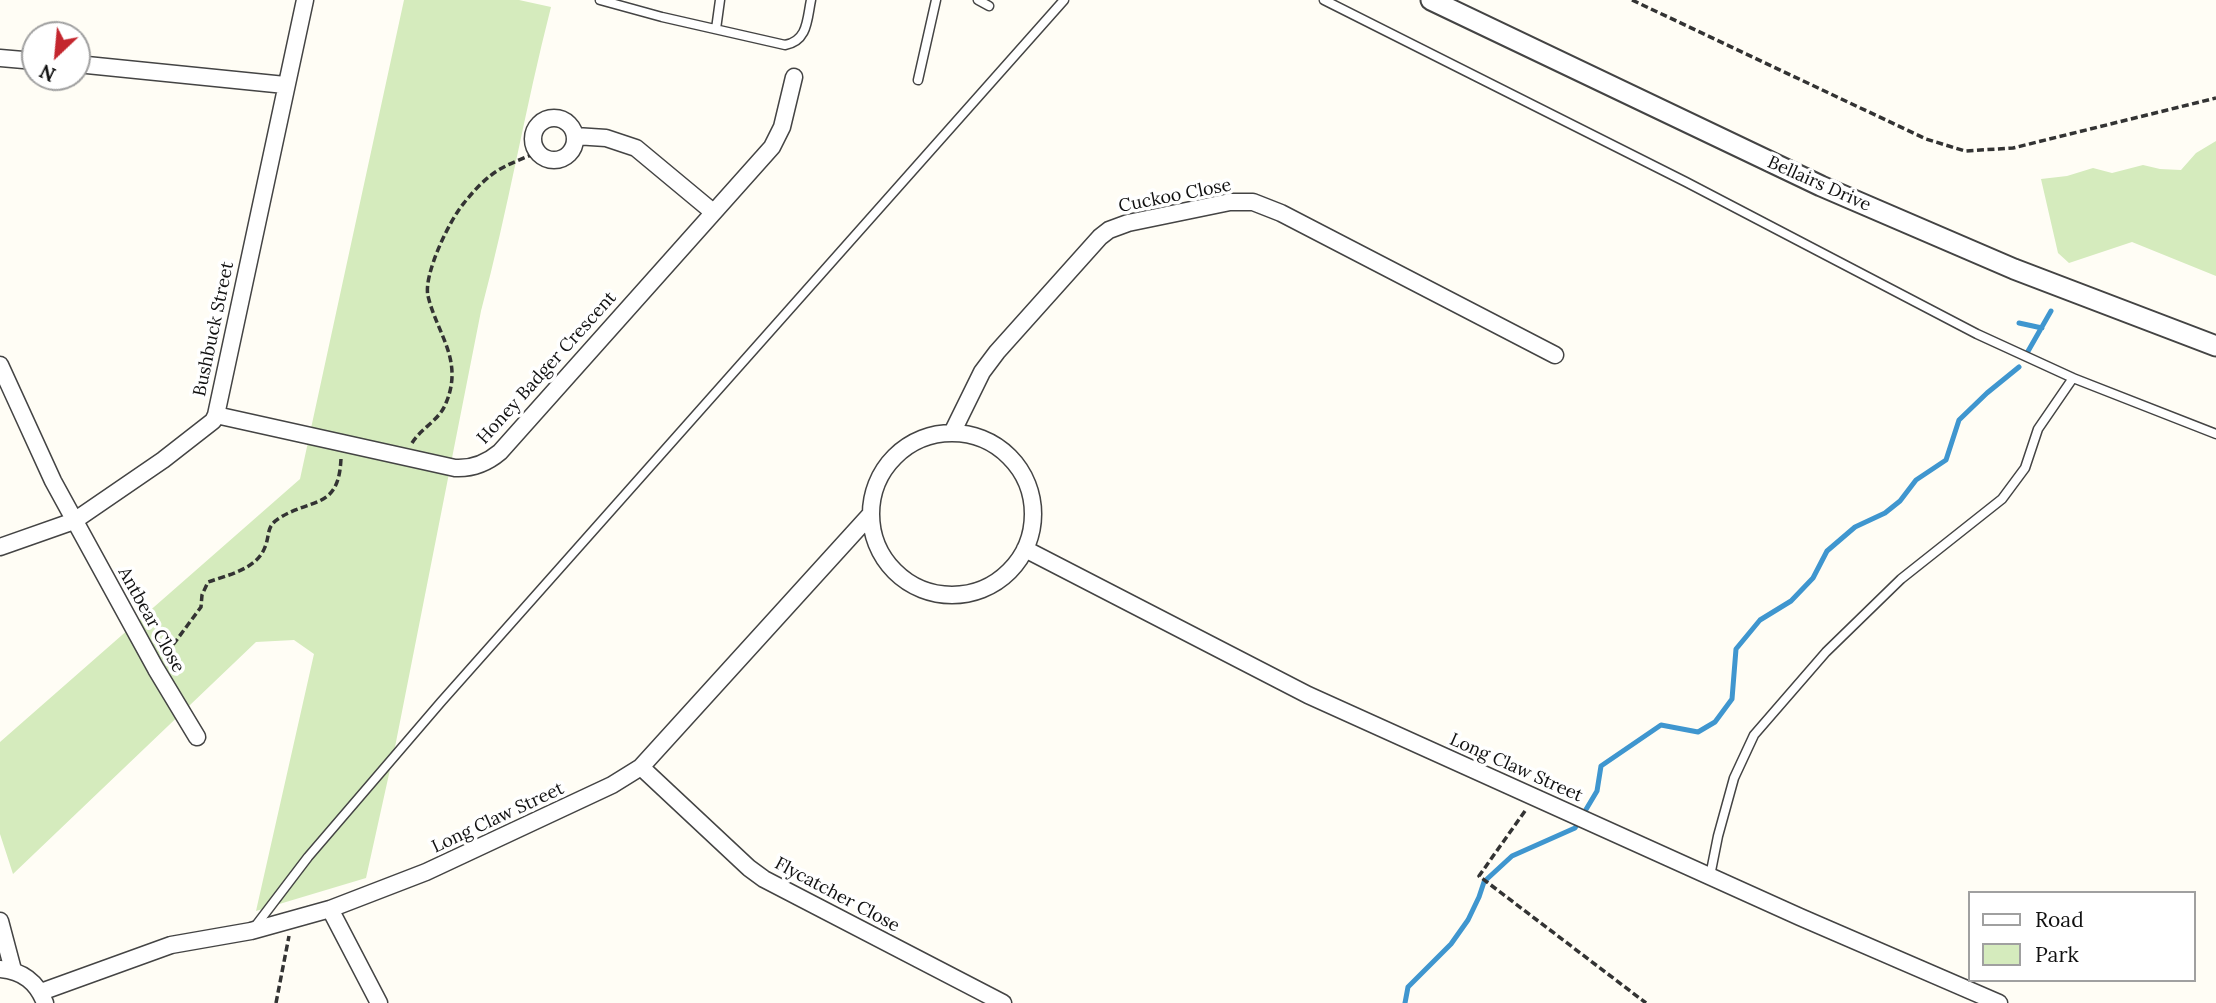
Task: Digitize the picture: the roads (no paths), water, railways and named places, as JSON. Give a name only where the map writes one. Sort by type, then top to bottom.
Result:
[{"type":"street","name":"Bushbuck Street","points":[[0,547],[74,521],[192,439],[210,424],[216,415],[305,0]]},
{"type":"street","name":"Bellairs Drive","points":[[1432,0],[1821,186],[2014,269],[2216,346]]},
{"type":"street","points":[[0,58],[21,60]]},
{"type":"street","points":[[91,65],[285,85]]},
{"type":"street","name":"Honey Badger Crescent","points":[[216,415],[463,468],[479,466],[495,456],[777,139],[794,77]]},
{"type":"street","points":[[556,118],[569,124],[575,136],[572,149],[562,158],[549,159],[538,152],[533,139],[537,126],[542,121],[556,118]]},
{"type":"street","points":[[575,136],[606,138],[636,148],[713,212]]},
{"type":"street","name":"Cuckoo Close","points":[[952,432],[982,372],[997,352],[1100,237],[1109,230],[1128,223],[1230,202],[1253,202],[1281,214],[1555,355]]},
{"type":"street","name":"Antbear Close","points":[[0,365],[52,481],[156,669],[197,737]]},
{"type":"street","points":[[952,432],[979,437],[1002,450],[1021,471],[1031,496],[1033,523],[1025,549],[1010,571],[988,587],[961,595],[934,593],[909,583],[889,565],[875,541],[870,515],[880,474],[893,457],[911,443],[930,435],[952,432]]},
{"type":"street","name":"Long Claw Street","points":[[43,998],[170,945],[251,931],[330,909],[426,872],[578,802],[641,768],[870,515]]},
{"type":"street","name":"Long Claw Street","points":[[1025,549],[1308,695],[1999,1003]]},
{"type":"street","name":"Flycatcher Close","points":[[641,768],[764,879],[1003,1003]]},
{"type":"street","points":[[330,909],[379,1003]]},
{"type":"street","points":[[0,921],[7,969],[24,975],[43,998]]},
{"type":"lane","points":[[602,0],[789,45],[799,40],[803,34],[811,0]]},
{"type":"lane","points":[[716,29],[720,0]]},
{"type":"lane","points":[[918,80],[936,0]]},
{"type":"lane","points":[[978,0],[989,6]]},
{"type":"lane","points":[[251,931],[308,857],[441,702],[1064,0]]},
{"type":"lane","points":[[1324,0],[1686,182],[1977,334],[2073,379],[2216,434]]},
{"type":"lane","points":[[1710,876],[1734,778],[1754,736],[1826,652],[1901,579],[2002,499],[2025,468],[2038,429],[2073,379]]},
{"type":"waterway","points":[[2027,353],[2051,311]]},
{"type":"waterway","points":[[2019,323],[2042,328]]},
{"type":"waterway","points":[[1487,879],[1512,856],[1575,828],[1597,791],[1601,766],[1661,725],[1698,732],[1715,722],[1732,699],[1736,649],[1760,620],[1791,601],[1813,578],[1827,551],[1855,527],[1885,513],[1900,501],[1916,480],[1946,460],[1959,420],[2019,367]]},
{"type":"waterway","points":[[1405,1003],[1408,987],[1451,944],[1468,920],[1484,882]]}]
